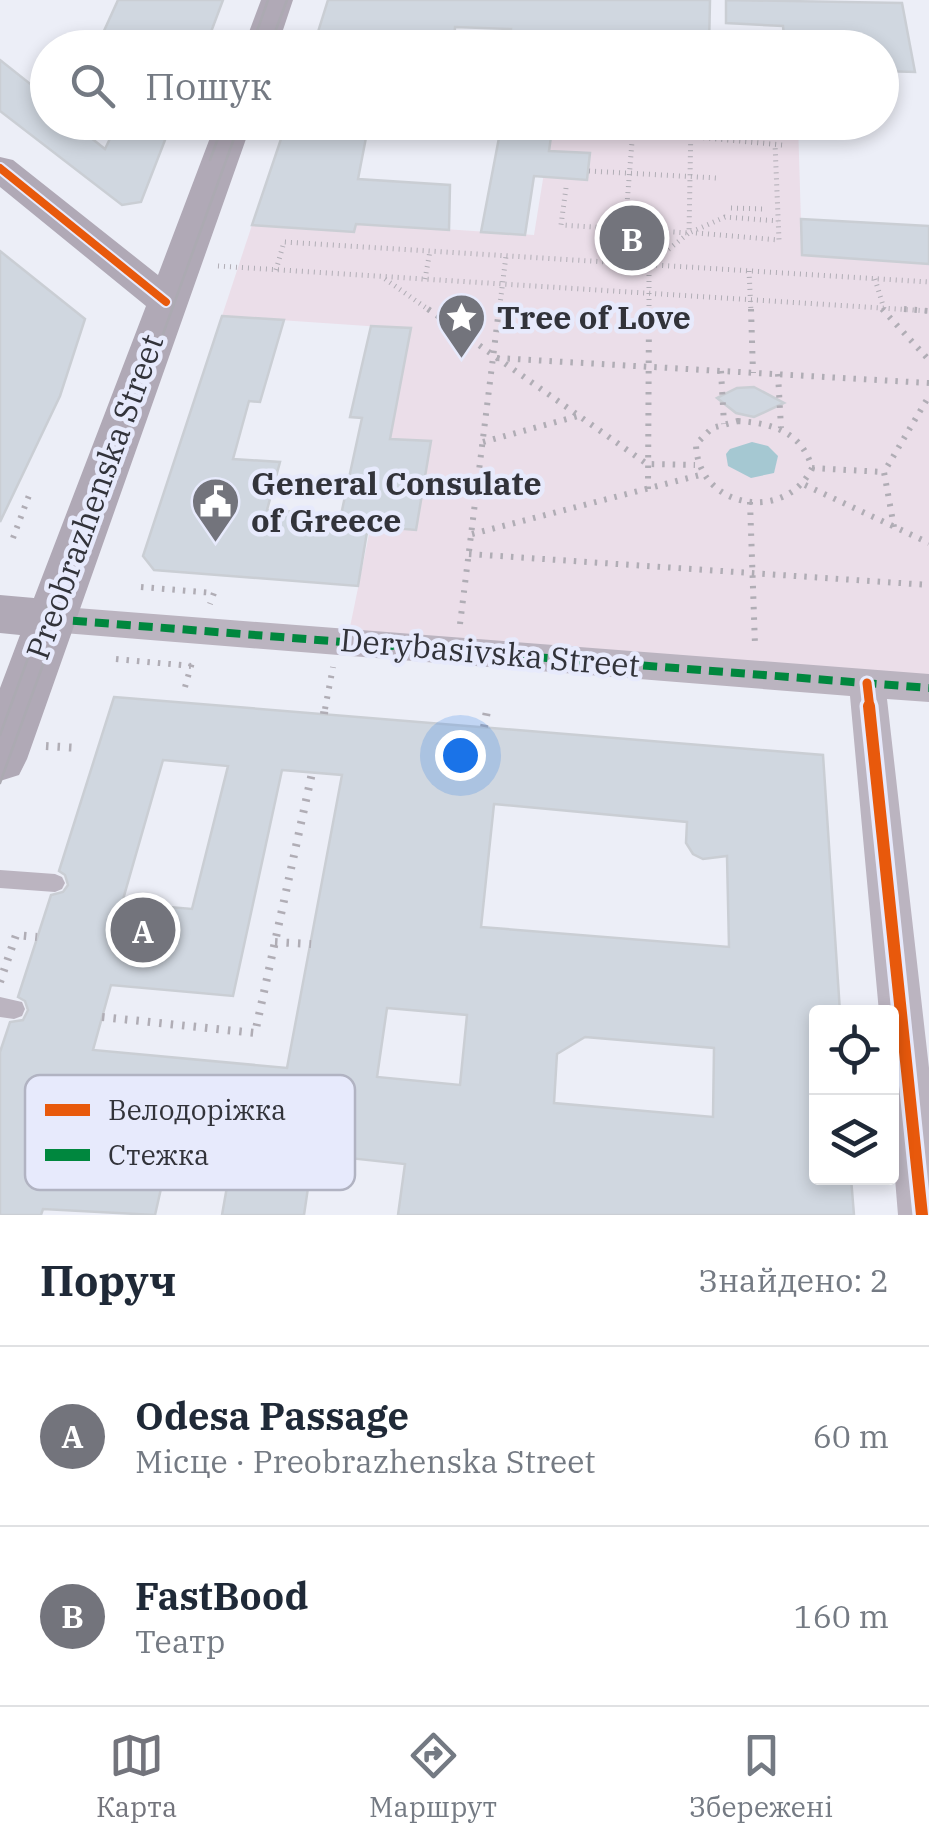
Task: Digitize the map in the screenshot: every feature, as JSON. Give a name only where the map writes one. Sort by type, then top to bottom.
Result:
[{"type":"main road","points":[[266,30],[277,0]]},
{"type":"main road","name":"Preobrazhenska Street","points":[[22,752],[51,619],[227,140]]},
{"type":"main road","points":[[0,168],[174,283]]},
{"type":"main road","points":[[0,614],[51,619]]},
{"type":"street","name":"Derybasivska Street","points":[[51,619],[929,688]]},
{"type":"street","points":[[867,683],[922,1215]]},
{"type":"lane","points":[[0,880],[55,883]]},
{"type":"path","points":[[625,229],[632,140]]},
{"type":"path","points":[[689,233],[692,140]]},
{"type":"path","points":[[566,188],[561,225],[778,240],[779,144],[736,140]]},
{"type":"path","points":[[589,172],[718,178]]},
{"type":"path","points":[[731,208],[765,210]]},
{"type":"path","points":[[648,265],[689,233],[725,218],[778,221]]},
{"type":"path","points":[[276,270],[284,242],[929,282]]},
{"type":"path","points":[[425,279],[430,251]]},
{"type":"path","points":[[457,650],[497,358],[506,256]]},
{"type":"path","points":[[648,265],[648,488]]},
{"type":"path","points":[[174,283],[276,270],[929,310]]},
{"type":"path","points":[[749,271],[752,372]]},
{"type":"path","points":[[382,277],[648,464],[694,465]]},
{"type":"path","points":[[875,279],[880,308],[929,360]]},
{"type":"path","points":[[497,358],[929,383]]},
{"type":"path","points":[[721,371],[724,424]]},
{"type":"path","points":[[778,374],[781,428]]},
{"type":"path","points":[[894,527],[884,472],[929,396]]},
{"type":"path","points":[[483,442],[579,416]]},
{"type":"path","points":[[753,421],[781,428],[804,446],[812,468],[805,485],[782,499],[750,502],[720,493],[694,465],[696,444],[702,436],[724,424],[753,421]]},
{"type":"path","points":[[812,468],[884,472]]},
{"type":"path","points":[[472,534],[700,475]]},
{"type":"path","points":[[805,485],[929,543]]},
{"type":"path","points":[[12,538],[32,490]]},
{"type":"path","points":[[750,502],[756,674]]},
{"type":"path","points":[[469,554],[929,585]]},
{"type":"path","points":[[141,587],[214,593]]},
{"type":"path","points":[[324,714],[338,641]]},
{"type":"path","points":[[116,660],[191,666]]},
{"type":"path","points":[[484,727],[487,711]]},
{"type":"path","points":[[22,752],[78,748]]},
{"type":"path","points":[[102,1017],[255,1033],[312,773]]},
{"type":"path","points":[[0,982],[16,935],[37,937]]},
{"type":"path","points":[[276,942],[311,944]]},
{"type":"shaded area","points":[[549,140],[799,140],[802,255],[929,264],[929,681],[349,632],[411,329],[222,316],[252,225],[353,232],[356,223],[534,235]]},
{"type":"water","points":[[752,442],[768,446],[778,456],[774,473],[751,478],[728,466],[726,454],[730,449]]},
{"type":"building","points":[[118,0],[223,0],[212,30],[104,30]]},
{"type":"building","points":[[328,0],[710,0],[709,30],[319,30]]},
{"type":"building","points":[[726,0],[902,3],[915,72],[899,72],[899,30],[783,30],[783,26],[726,23]]},
{"type":"building","points":[[0,60],[30,84],[30,134],[0,111]]},
{"type":"building","points":[[38,140],[94,140],[105,149],[109,140],[165,140],[141,202],[122,205]]},
{"type":"building","points":[[281,140],[366,140],[358,179],[450,185],[449,230],[356,224],[354,232],[252,225]]},
{"type":"building","points":[[499,140],[551,140],[549,151],[590,153],[587,180],[534,176],[525,235],[481,232]]},
{"type":"building","points":[[801,219],[929,226],[929,264],[802,255]]},
{"type":"building","points":[[0,251],[85,319],[60,396],[0,522]]},
{"type":"building","points":[[222,316],[284,320],[260,402],[249,401],[233,459],[280,462],[267,510],[341,515],[362,418],[350,417],[371,326],[411,328],[390,439],[431,441],[416,530],[368,526],[358,586],[154,570],[143,556]]},
{"type":"building","points":[[754,387],[784,403],[754,417],[736,413],[717,398],[737,388]]},
{"type":"building","points":[[114,697],[823,755],[840,1005],[809,1005],[809,1185],[852,1185],[854,1215],[398,1215],[405,1164],[355,1159],[355,1075],[25,1075],[25,1190],[161,1190],[155,1215],[43,1209],[41,1215],[0,1215],[0,1052],[10,1022],[23,1020],[28,1010],[25,1001],[18,997],[51,895],[63,892],[68,885],[59,871]],"holes":[[[163,760],[228,766],[192,909],[122,903]],[[282,770],[342,775],[287,1068],[93,1050],[111,985],[233,996]],[[494,804],[687,822],[686,843],[693,854],[703,859],[727,856],[729,947],[481,927]],[[387,1008],[467,1015],[460,1085],[377,1077]],[[585,1037],[714,1048],[713,1117],[554,1103],[557,1054]]]},
{"type":"building","points":[[226,1190],[308,1190],[304,1215],[222,1215]]},
{"type":"tram line","points":[[257,30],[268,0]]},
{"type":"tram line","points":[[276,30],[287,0]]},
{"type":"tram line","points":[[210,160],[217,140]]},
{"type":"tram line","points":[[0,783],[233,140]]},
{"type":"tram line","points":[[0,735],[47,606]]},
{"type":"marked path","points":[[51,619],[929,688]]},
{"type":"cycle path","points":[[0,168],[166,302]]},
{"type":"cycle path","points":[[867,683],[922,1215]]},
{"type":"place","name":"FastBood","points":[[632,238]]},
{"type":"place","name":"Tree of Love","points":[[462,360]]},
{"type":"place","name":"General Consulate of Greece","points":[[216,544]]},
{"type":"place","name":"Odesa Passage","points":[[143,930]]}]
